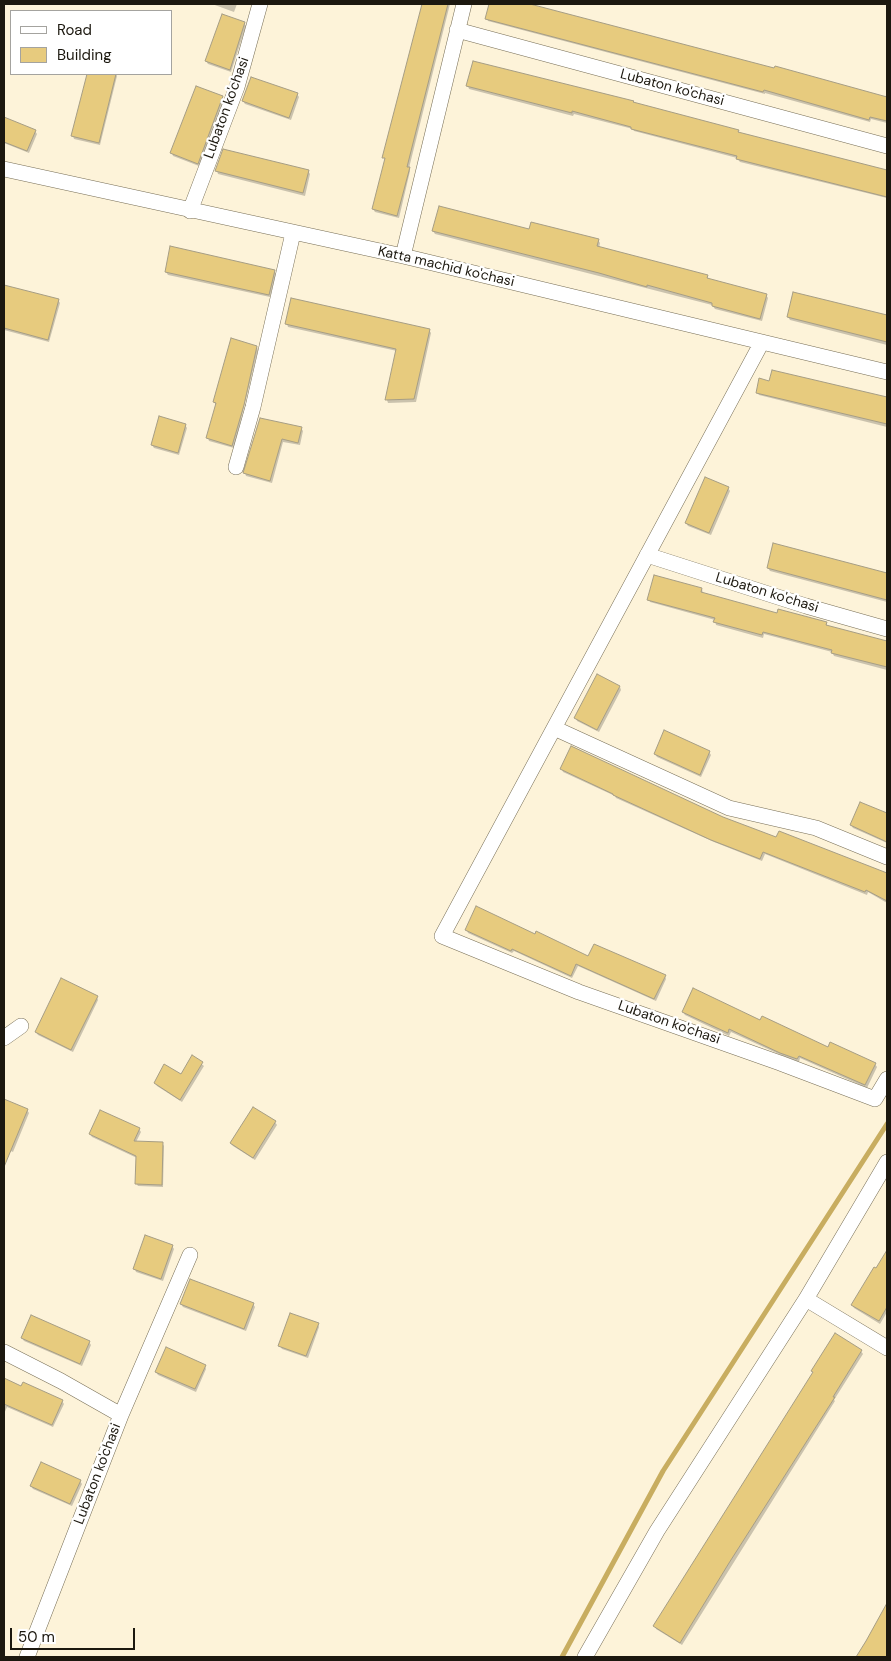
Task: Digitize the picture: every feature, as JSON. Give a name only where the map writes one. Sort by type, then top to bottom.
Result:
[{"type":"street","name":"Lubaton ko'chasi","points":[[190,211],[237,87],[260,4]]},
{"type":"street","points":[[404,256],[464,4]]},
{"type":"street","name":"Lubaton ko'chasi","points":[[457,30],[887,146]]},
{"type":"street","name":"Katta machid ko'chasi","points":[[4,169],[190,211],[404,256],[887,372]]},
{"type":"street","points":[[236,466],[253,407],[293,233]]},
{"type":"street","points":[[762,342],[554,728],[729,808],[816,828],[887,857]]},
{"type":"street","name":"Lubaton ko'chasi","points":[[647,555],[806,606],[887,629]]},
{"type":"street","name":"Lubaton ko'chasi","points":[[554,728],[442,936],[579,992],[780,1062],[875,1099],[887,1079]]},
{"type":"street","points":[[4,1038],[21,1026]]},
{"type":"street","points":[[585,1657],[657,1531],[806,1299],[887,1162]]},
{"type":"street","points":[[120,1415],[190,1255]]},
{"type":"street","points":[[806,1299],[887,1348]]},
{"type":"street","name":"Lubaton ko'chasi","points":[[4,1352],[61,1381],[120,1415],[27,1657]]},
{"type":"building","points":[[422,4],[448,4],[407,167],[410,167],[397,216],[372,209],[385,158],[382,158]]},
{"type":"building","points":[[489,4],[530,4],[774,68],[775,66],[887,97],[887,121],[870,117],[869,120],[764,90],[763,92],[485,19]]},
{"type":"building","points":[[222,14],[245,22],[230,70],[205,61]]},
{"type":"building","points":[[473,61],[634,101],[739,130],[738,132],[887,170],[887,197],[736,159],[737,156],[631,129],[631,127],[572,111],[572,113],[466,86]]},
{"type":"building","points":[[87,75],[116,75],[99,143],[71,136]]},
{"type":"building","points":[[251,77],[298,93],[289,118],[242,101]]},
{"type":"building","points":[[196,86],[223,96],[198,164],[170,153]]},
{"type":"building","points":[[4,117],[36,130],[27,151],[4,142]]},
{"type":"building","points":[[223,149],[309,170],[303,193],[215,171]]},
{"type":"building","points":[[439,206],[529,229],[531,222],[599,239],[597,246],[708,275],[707,278],[767,294],[760,319],[647,285],[647,287],[432,231]]},
{"type":"building","points":[[170,246],[275,270],[269,295],[165,272]]},
{"type":"building","points":[[4,285],[59,299],[48,340],[4,328]]},
{"type":"building","points":[[793,292],[887,315],[887,342],[787,317]]},
{"type":"building","points":[[291,298],[430,329],[414,399],[385,400],[396,349],[285,324]]},
{"type":"building","points":[[231,338],[257,346],[244,405],[232,446],[206,438],[216,403],[213,402]]},
{"type":"building","points":[[772,370],[887,397],[887,424],[756,393],[759,378],[769,381]]},
{"type":"building","points":[[159,416],[186,424],[178,453],[151,445]]},
{"type":"building","points":[[260,418],[302,427],[298,443],[282,439],[270,481],[243,473]]},
{"type":"building","points":[[705,477],[729,487],[709,533],[685,523]]},
{"type":"building","points":[[773,543],[887,573],[887,600],[767,568]]},
{"type":"building","points":[[654,575],[702,588],[701,592],[777,613],[778,609],[827,622],[826,625],[887,641],[887,667],[831,653],[832,650],[763,632],[762,635],[713,622],[715,618],[647,600]]},
{"type":"building","points":[[597,674],[620,686],[597,730],[574,718]]},
{"type":"building","points":[[664,730],[710,751],[700,775],[654,754]]},
{"type":"building","points":[[571,746],[723,817],[776,837],[779,831],[887,873],[887,901],[866,890],[865,892],[763,852],[760,859],[711,840],[613,795],[560,769]]},
{"type":"building","points":[[860,802],[887,813],[887,842],[850,825]]},
{"type":"building","points":[[476,906],[535,934],[536,931],[588,956],[594,944],[666,975],[654,999],[576,964],[571,976],[465,930]]},
{"type":"building","points":[[61,978],[98,996],[71,1050],[35,1032]]},
{"type":"building","points":[[693,988],[760,1020],[762,1016],[828,1047],[830,1042],[876,1063],[865,1085],[799,1056],[797,1059],[780,1053],[729,1029],[728,1033],[682,1012]]},
{"type":"building","points":[[192,1055],[203,1062],[180,1100],[154,1083],[164,1064],[181,1074]]},
{"type":"building","points":[[4,1099],[28,1109],[4,1167]]},
{"type":"building","points":[[253,1107],[276,1121],[253,1158],[230,1143]]},
{"type":"building","points":[[100,1110],[140,1128],[134,1141],[163,1142],[162,1185],[135,1184],[136,1156],[89,1134]]},
{"type":"building","points":[[145,1235],[173,1245],[161,1279],[133,1269]]},
{"type":"building","points":[[887,1250],[887,1307],[879,1321],[851,1305],[874,1267],[876,1268]]},
{"type":"building","points":[[190,1279],[254,1303],[244,1329],[180,1304]]},
{"type":"building","points":[[290,1313],[319,1323],[306,1356],[278,1346]]},
{"type":"building","points":[[31,1315],[90,1341],[80,1364],[21,1338]]},
{"type":"building","points":[[835,1333],[862,1350],[833,1397],[835,1397],[680,1643],[653,1626],[813,1372],[811,1371]]},
{"type":"building","points":[[166,1347],[206,1365],[195,1389],[155,1372]]},
{"type":"building","points":[[4,1378],[21,1386],[23,1382],[63,1400],[52,1425],[4,1404]]},
{"type":"building","points":[[41,1462],[81,1480],[70,1504],[30,1486]]},
{"type":"building","points":[[887,1603],[887,1657],[856,1657],[866,1641]]},
{"type":"waterway","points":[[562,1657],[663,1471],[887,1124]]}]
